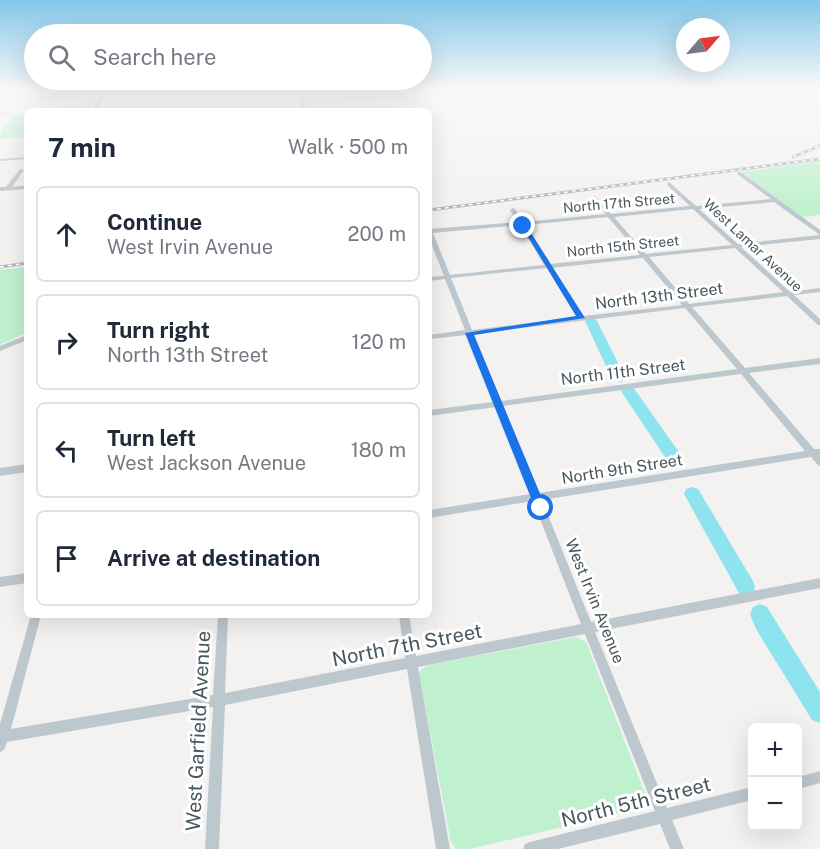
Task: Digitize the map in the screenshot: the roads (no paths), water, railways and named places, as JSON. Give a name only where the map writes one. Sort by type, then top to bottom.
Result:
[{"type":"street","points":[[0,160],[24,158]]},
{"type":"street","points":[[7,189],[22,170]]},
{"type":"street","points":[[739,173],[820,235]]},
{"type":"street","name":"West Lamar Avenue","points":[[669,184],[820,323]]},
{"type":"street","points":[[0,189],[24,187]]},
{"type":"street","points":[[595,198],[816,453],[820,462]]},
{"type":"street","name":"North 17th Street","points":[[432,231],[776,200]]},
{"type":"street","points":[[513,210],[581,318]]},
{"type":"street","name":"North 15th Street","points":[[432,279],[820,235]]},
{"type":"street","name":"West Irvin Avenue","points":[[432,239],[677,849]]},
{"type":"street","name":"North 13th Street","points":[[432,337],[820,290]]},
{"type":"street","points":[[0,349],[24,338]]},
{"type":"street","name":"North 11th Street","points":[[432,413],[820,361]]},
{"type":"street","name":"North 9th Street","points":[[432,514],[816,453]]},
{"type":"street","points":[[0,472],[24,468]]},
{"type":"street","points":[[0,582],[24,578]]},
{"type":"street","name":"North 7th Street","points":[[1,740],[820,583]]},
{"type":"street","points":[[1,740],[35,618]]},
{"type":"street","name":"West Garfield Avenue","points":[[212,849],[223,618]]},
{"type":"street","points":[[404,618],[443,849]]},
{"type":"street","points":[[802,782],[820,777]]},
{"type":"street","name":"North 5th Street","points":[[530,849],[748,795]]},
{"type":"waterway","points":[[591,321],[618,377]]},
{"type":"waterway","points":[[628,391],[675,459]]},
{"type":"waterway","points":[[692,494],[746,587]]},
{"type":"waterway","points":[[760,614],[820,712]]},
{"type":"railway","points":[[793,157],[820,146]]},
{"type":"railway","points":[[432,210],[820,159]]},
{"type":"railway","points":[[0,267],[24,263]]}]
